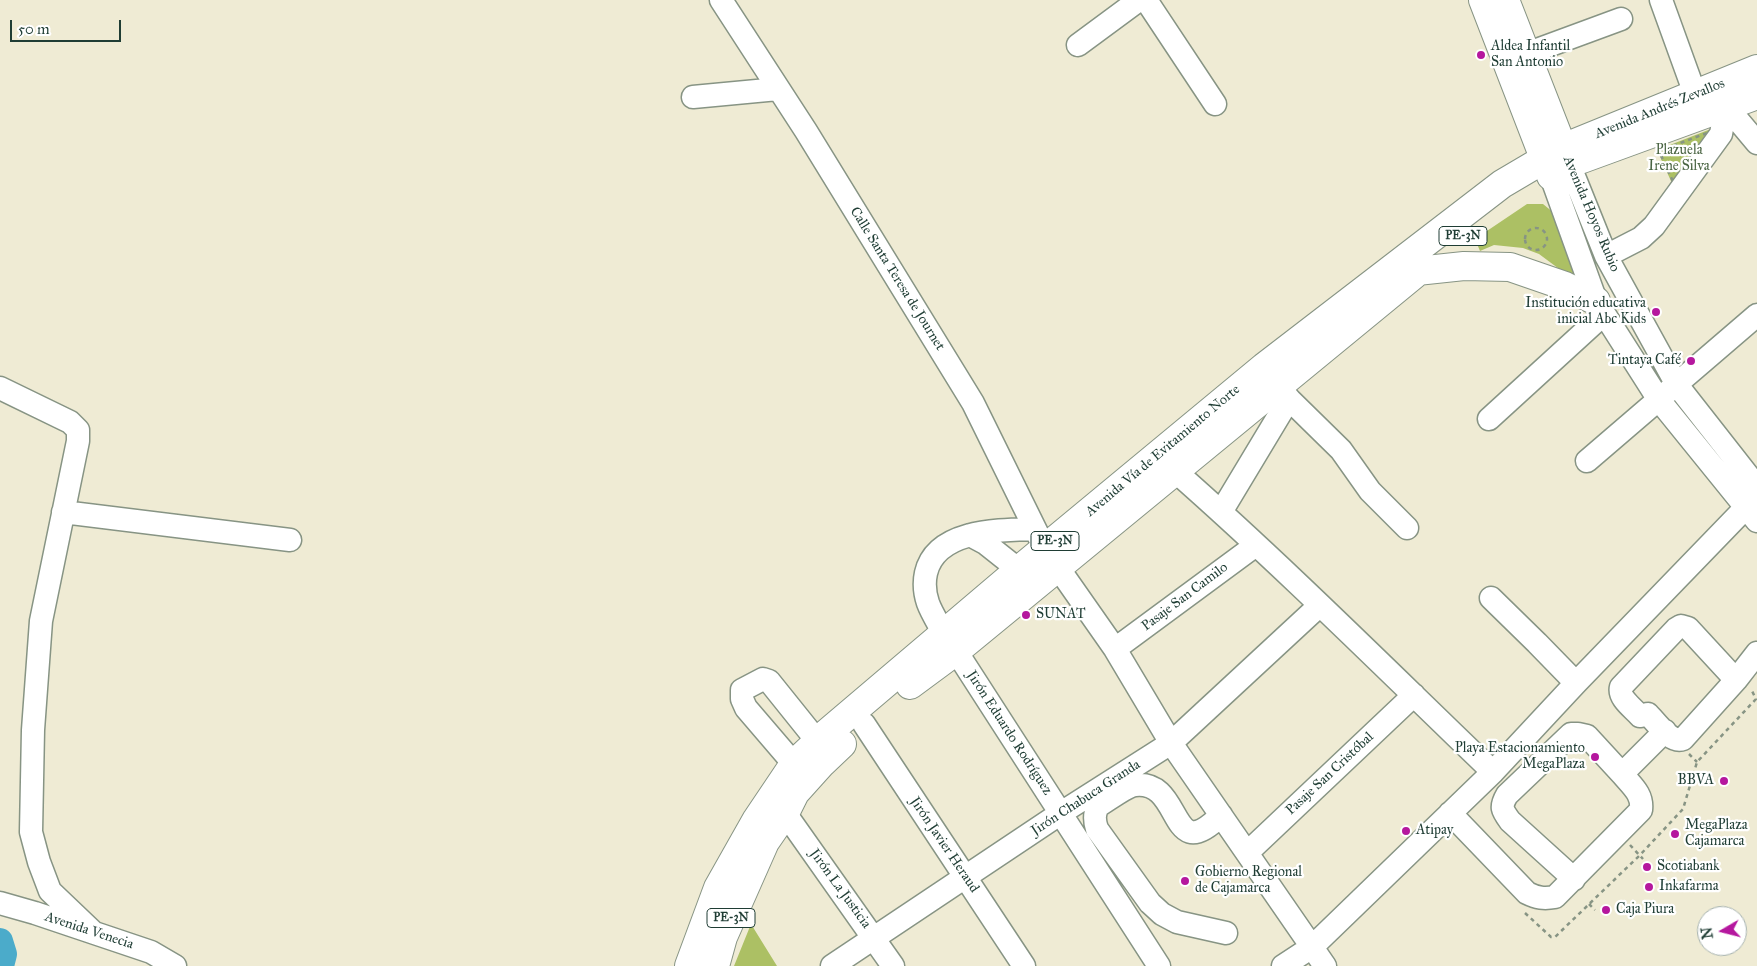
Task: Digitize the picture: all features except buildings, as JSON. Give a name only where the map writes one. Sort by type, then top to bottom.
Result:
[{"type":"main road","name":"Avenida Hoyos Rubio","points":[[1483,0],[1557,162]]},
{"type":"main road","name":"Avenida Hoyos Rubio","points":[[1505,0],[1526,54],[1557,162]]},
{"type":"main road","name":"Avenida Andrés Zevallos","points":[[1557,162],[1695,94],[1757,69]]},
{"type":"main road","name":"Avenida Andrés Zevallos","points":[[1557,162],[1757,95]]},
{"type":"main road","name":"Avenida Vía de Evitamiento Norte","points":[[689,966],[718,888],[757,819],[794,764],[818,742],[950,642],[1019,570],[1046,548],[1277,384],[1418,271],[1509,202],[1557,162]]},
{"type":"main road","name":"Avenida Vía de Evitamiento Norte","points":[[715,966],[723,937],[765,842],[785,813],[795,793],[822,763],[1046,548],[1175,471],[1277,384],[1502,184],[1557,162]]},
{"type":"main road","points":[[1418,271],[1464,266],[1510,267],[1566,286],[1600,308]]},
{"type":"street","name":"Calle Santa Teresa de Journet","points":[[721,0],[806,131],[973,403],[1046,548],[1115,649],[1171,743],[1325,966]]},
{"type":"street","points":[[1078,45],[1139,0]]},
{"type":"street","points":[[1146,0],[1215,104]]},
{"type":"street","points":[[1661,0],[1695,94]]},
{"type":"street","points":[[1526,54],[1621,18]]},
{"type":"street","points":[[693,97],[778,89]]},
{"type":"street","points":[[1726,106],[1757,143]]},
{"type":"street","points":[[1606,256],[1641,238],[1654,226],[1721,134],[1726,106]]},
{"type":"street","name":"Avenida Hoyos Rubio","points":[[1557,162],[1677,385],[1757,487]]},
{"type":"street","name":"Avenida Hoyos Rubio","points":[[1557,162],[1600,308],[1659,400],[1753,508]]},
{"type":"street","points":[[1489,419],[1600,308]]},
{"type":"street","points":[[1587,461],[1757,315]]},
{"type":"street","points":[[1221,512],[1277,384],[1341,450],[1370,491],[1407,528]]},
{"type":"street","points":[[0,388],[70,422],[78,430],[78,442],[41,621],[33,730],[31,832],[39,862],[50,891],[93,932]]},
{"type":"street","points":[[1175,471],[1256,544],[1493,772]]},
{"type":"street","points":[[1284,966],[1312,947],[1493,772],[1576,683],[1753,508]]},
{"type":"street","points":[[63,512],[290,540]]},
{"type":"street","name":"Jirón Eduardo Rodríguez","points":[[1046,548],[990,531],[970,535],[951,542],[937,552],[928,564],[925,578],[928,604],[950,642],[1159,966]]},
{"type":"street","points":[[970,535],[984,543],[1019,570]]},
{"type":"street","name":"Pasaje San Camilo","points":[[1115,649],[1256,544]]},
{"type":"street","points":[[1491,598],[1576,683]]},
{"type":"street","name":"Jirón Chabuca Granda","points":[[832,966],[1171,743],[1320,605]]},
{"type":"street","points":[[1742,682],[1688,628],[1681,626],[1621,687],[1620,692],[1640,716],[1648,714],[1675,739],[1683,739],[1742,682],[1757,654]]},
{"type":"street","points":[[794,764],[746,708],[742,700],[742,690],[763,679],[769,681],[818,742]]},
{"type":"street","name":"Pasaje San Cristóbal","points":[[1247,853],[1414,696]]},
{"type":"street","name":"Jirón Javier Heraud","points":[[864,724],[1024,966]]},
{"type":"street","points":[[1622,774],[1665,731]]},
{"type":"street","points":[[1450,813],[1527,893],[1544,899],[1555,897],[1574,879],[1641,810],[1642,802],[1639,794],[1587,736],[1571,734],[1507,795],[1502,803],[1503,812],[1510,822],[1574,879]]},
{"type":"street","points":[[1221,815],[1205,829],[1198,833],[1190,833],[1182,827],[1162,793],[1154,788],[1133,785],[1098,806],[1094,820],[1097,829],[1150,903],[1162,914],[1177,922],[1226,933]]},
{"type":"street","name":"Jirón La Justicia","points":[[785,813],[893,966]]},
{"type":"street","name":"Avenida Venecia","points":[[0,904],[35,913],[151,952],[175,966]]},
{"type":"path","points":[[1539,228],[1546,234],[1546,244],[1543,248],[1534,250],[1526,244],[1526,234],[1529,230],[1539,228]]},
{"type":"path","points":[[1644,859],[1640,855],[1682,809],[1697,762],[1756,699],[1742,682]]},
{"type":"path","points":[[1589,904],[1594,910]]},
{"type":"green space","name":"Plazuela Irene Silva","points":[[1716,127],[1675,190],[1657,150]]},
{"type":"green space","points":[[1527,204],[1543,204],[1554,213],[1577,269],[1570,277],[1539,254],[1523,248],[1494,245],[1480,251],[1475,239]]},
{"type":"green space","points":[[751,924],[777,966],[734,966]]},
{"type":"waterway","points":[[0,941],[4,954],[1,966]]},
{"type":"place","name":"Aldea Infantil San Antonio","points":[[1481,55]]},
{"type":"place","name":"Institución educativa inicial Abc Kids","points":[[1656,312]]},
{"type":"place","name":"Tintaya Café","points":[[1691,361]]},
{"type":"place","name":"SUNAT","points":[[1026,615]]},
{"type":"place","name":"Playa Estacionamiento MegaPlaza","points":[[1595,757]]},
{"type":"place","name":"BBVA","points":[[1724,781]]},
{"type":"place","name":"Atipay","points":[[1406,831]]},
{"type":"place","name":"MegaPlaza Cajamarca","points":[[1675,834]]},
{"type":"place","name":"Scotiabank","points":[[1647,867]]},
{"type":"place","name":"Gobierno Regional de Cajamarca","points":[[1185,881]]},
{"type":"place","name":"Inkafarma","points":[[1649,887]]},
{"type":"place","name":"Caja Piura","points":[[1606,910]]}]
